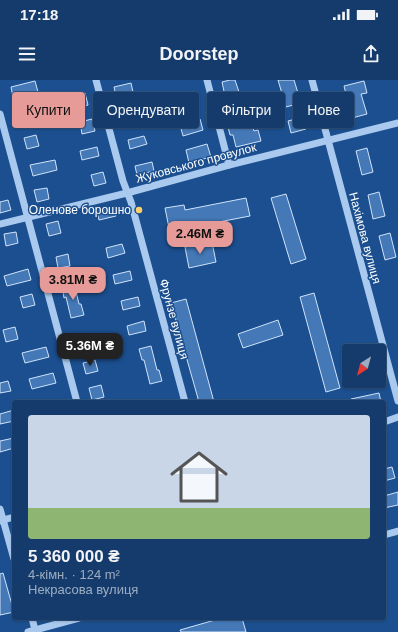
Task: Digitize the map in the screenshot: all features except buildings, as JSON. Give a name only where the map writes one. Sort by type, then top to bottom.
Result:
[{"type":"street","name":"Фрунзе вулиця","points":[[96,80],[123,181],[132,202],[184,400]]},
{"type":"street","points":[[207,80],[229,166]]},
{"type":"street","name":"Нахімова вулиця","points":[[312,80],[398,401]]},
{"type":"street","points":[[0,114],[76,400]]},
{"type":"street","name":"Жуковського провулок","points":[[0,224],[127,193],[328,140],[398,124]]},
{"type":"street","points":[[386,421],[398,418]]},
{"type":"street","points":[[0,509],[1,520],[12,552]]},
{"type":"street","points":[[1,520],[12,517]]},
{"type":"street","points":[[386,534],[398,531]]},
{"type":"street","points":[[32,620],[31,631],[46,630],[74,620]]},
{"type":"place","name":"Оленове борошно","points":[[139,210]]}]
